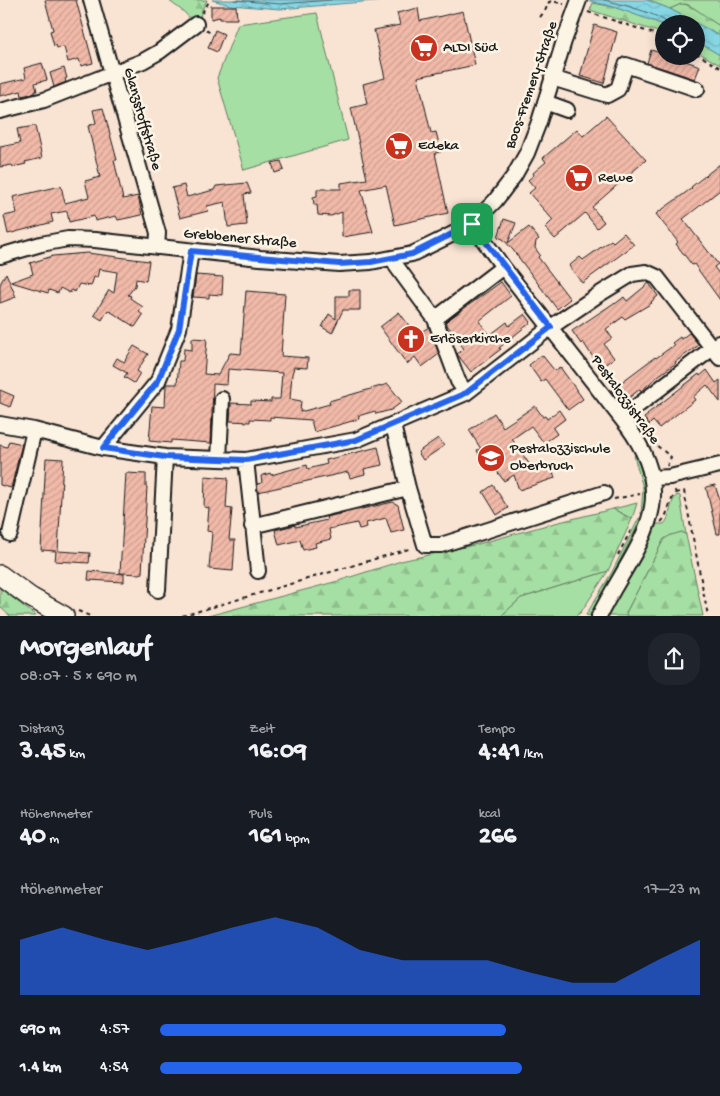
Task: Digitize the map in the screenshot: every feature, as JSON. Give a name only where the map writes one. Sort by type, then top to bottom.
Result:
[{"type":"main road","points":[[0,575],[30,597],[64,616]]},
{"type":"street","name":"Glanzstoffstraße","points":[[91,0],[158,233],[157,247]]},
{"type":"street","name":"Boos-Fremery-Straße","points":[[472,224],[495,200],[514,176],[527,153],[578,3]]},
{"type":"street","points":[[0,111],[44,100],[160,52],[196,24]]},
{"type":"street","points":[[552,78],[607,95],[618,89],[626,65],[697,89]]},
{"type":"street","points":[[545,102],[567,110]]},
{"type":"street","name":"Grebbener Straße","points":[[0,256],[41,244],[68,240],[95,240],[191,251],[339,264],[412,254],[472,224]]},
{"type":"street","name":"Pestalozzistraße","points":[[472,224],[639,441],[648,461],[653,478],[653,503],[648,524],[599,616]]},
{"type":"street","points":[[103,448],[158,381],[179,329],[191,251]]},
{"type":"street","points":[[393,258],[397,268],[435,320],[458,381],[466,393]]},
{"type":"street","points":[[435,320],[504,267]]},
{"type":"street","points":[[0,424],[34,430],[103,448],[165,457],[246,460],[356,440],[466,393],[551,327],[598,295],[632,274],[646,272],[657,277],[718,349],[632,410]]},
{"type":"street","points":[[218,459],[222,399]]},
{"type":"street","points":[[393,425],[408,488],[425,545],[441,544],[602,494]]},
{"type":"street","points":[[10,534],[34,430]]},
{"type":"street","points":[[158,590],[165,457]]},
{"type":"street","points":[[246,460],[258,571]]},
{"type":"street","points":[[653,478],[670,477],[720,465]]},
{"type":"street","points":[[252,526],[408,488]]},
{"type":"path","points":[[540,18],[548,2],[578,3],[655,33]]},
{"type":"path","points":[[705,59],[720,68]]},
{"type":"path","points":[[676,494],[684,490],[708,616]]},
{"type":"path","points":[[602,494],[606,501],[640,494]]},
{"type":"path","points":[[182,616],[425,545]]},
{"type":"green space","points":[[168,0],[207,0],[201,12],[199,28],[184,12]]},
{"type":"green space","points":[[647,0],[720,0],[720,26],[686,4],[670,9]]},
{"type":"green space","points":[[593,3],[614,7],[655,22],[655,31],[590,10]]},
{"type":"green space","points":[[681,4],[696,9],[704,15],[681,15],[670,9]]},
{"type":"green space","points":[[317,13],[348,140],[244,170],[217,78],[238,24]]},
{"type":"green space","points":[[705,16],[720,26],[720,36],[705,28]]},
{"type":"green space","points":[[705,46],[720,55],[720,65],[705,56]]},
{"type":"green space","points":[[636,454],[644,485],[643,516],[641,514],[643,488],[634,456]]},
{"type":"green space","points":[[677,495],[680,496],[686,535],[682,532],[664,539],[626,613],[627,616],[608,616],[629,572],[657,524],[664,524],[666,521],[672,502]]},
{"type":"green space","points":[[637,503],[632,519],[613,509]]},
{"type":"green space","points":[[613,509],[632,519],[608,571],[521,598],[501,616],[208,616],[338,581],[401,561],[478,544]]},
{"type":"green space","points":[[639,518],[641,519],[600,600],[589,616],[586,615],[612,572]]},
{"type":"green space","points":[[682,532],[686,535],[703,616],[627,616],[626,613],[664,539]]},
{"type":"green space","points":[[608,571],[581,612],[576,616],[501,616],[521,598]]},
{"type":"green space","points":[[0,588],[36,616],[10,616],[0,607]]},
{"type":"water","points":[[212,0],[386,0],[280,9],[230,5]]},
{"type":"water","points":[[586,0],[647,0],[681,15],[655,15],[655,22],[614,7]]},
{"type":"water","points":[[705,28],[720,36],[720,55],[705,46]]},
{"type":"building","points":[[45,0],[76,0],[93,63],[81,66],[79,59],[68,62],[64,47],[57,48],[56,45],[54,46],[50,31],[53,30]]},
{"type":"building","points":[[211,6],[236,6],[237,19],[220,19],[220,17],[211,19]]},
{"type":"building","points":[[418,8],[420,21],[463,11],[475,65],[418,77],[431,133],[436,132],[441,152],[435,153],[448,213],[395,225],[386,185],[361,190],[373,232],[342,237],[342,212],[331,216],[318,215],[317,205],[314,205],[313,197],[317,196],[317,189],[341,189],[341,183],[367,179],[351,108],[367,104],[363,84],[385,78],[374,30],[400,25],[397,13]]},
{"type":"building","points":[[594,25],[617,32],[604,83],[580,76]]},
{"type":"building","points":[[215,30],[224,34],[217,52],[208,48]]},
{"type":"building","points":[[651,50],[655,51],[655,65],[700,66],[695,79],[647,63]]},
{"type":"building","points":[[42,63],[47,80],[35,83],[37,91],[35,93],[22,96],[21,91],[0,96],[0,84],[26,78],[24,68]]},
{"type":"building","points":[[64,68],[67,78],[65,79],[66,82],[54,87],[50,73]]},
{"type":"building","points":[[103,108],[117,160],[114,160],[123,199],[138,196],[142,215],[118,220],[116,216],[95,221],[94,216],[69,222],[67,211],[51,214],[53,222],[8,234],[4,216],[17,213],[13,197],[61,186],[65,203],[89,197],[85,181],[100,177],[88,126],[96,123],[93,110]]},
{"type":"building","name":"Rewe","points":[[606,116],[646,160],[592,207],[604,222],[597,228],[585,213],[555,239],[545,228],[553,220],[529,193],[535,188],[528,180],[546,162],[543,158],[577,129],[583,136]]},
{"type":"building","points":[[35,126],[42,158],[13,167],[12,165],[0,167],[0,147],[20,143],[17,129]]},
{"type":"building","points":[[281,161],[284,170],[275,173],[272,163]]},
{"type":"building","points":[[720,164],[720,190],[683,219],[718,264],[714,267],[720,275],[720,300],[694,264],[692,265],[676,244],[678,242],[656,214],[692,188]]},
{"type":"building","points":[[247,183],[251,193],[244,194],[247,225],[228,227],[225,202],[207,206],[208,211],[180,218],[172,188],[184,185],[187,197],[214,190],[216,186]]},
{"type":"building","points":[[504,219],[516,223],[508,243],[529,227],[539,239],[536,241],[535,248],[540,255],[538,257],[570,299],[557,309],[513,250],[503,239],[498,237]]},
{"type":"building","points":[[624,233],[634,245],[582,283],[569,266],[580,257],[583,260],[611,240],[613,242]]},
{"type":"building","points":[[87,253],[149,261],[146,281],[136,279],[135,286],[128,295],[143,307],[139,312],[143,315],[135,327],[108,310],[102,320],[94,315],[109,290],[114,293],[117,272],[99,269],[97,278],[94,277],[91,286],[79,284],[75,292],[71,290],[70,293],[60,288],[58,293],[49,290],[48,293],[11,282],[33,274],[30,263],[53,256]]},
{"type":"building","points":[[6,273],[16,297],[0,303],[0,284]]},
{"type":"building","points":[[196,275],[223,277],[222,295],[209,294],[209,298],[193,297]]},
{"type":"building","points":[[501,282],[511,296],[479,321],[490,335],[507,322],[509,326],[525,314],[531,322],[499,348],[501,349],[471,372],[457,354],[464,349],[445,322]]},
{"type":"building","points":[[649,283],[658,296],[652,303],[625,319],[623,317],[606,329],[612,338],[604,344],[614,358],[600,368],[583,342],[581,344],[572,331],[624,297],[627,301]]},
{"type":"building","points":[[349,290],[360,290],[360,310],[343,310],[332,333],[322,327],[329,314],[336,319],[336,296],[349,296]]},
{"type":"building","points":[[246,291],[285,294],[281,356],[308,358],[307,368],[294,367],[292,374],[290,399],[301,401],[300,412],[330,404],[329,401],[388,384],[402,402],[391,410],[376,414],[375,411],[358,416],[359,419],[314,432],[311,420],[270,417],[270,420],[250,419],[250,422],[230,421],[231,403],[251,404],[251,401],[271,402],[271,399],[280,399],[282,373],[228,369],[227,385],[213,384],[211,443],[171,440],[171,443],[149,441],[152,406],[165,407],[166,384],[177,384],[179,361],[183,361],[184,349],[192,350],[192,338],[207,339],[204,374],[218,375],[230,353],[241,354]]},
{"type":"building","name":"Erlöserkirche","points":[[399,312],[416,335],[429,327],[439,354],[422,367],[415,357],[407,364],[380,327]]},
{"type":"building","points":[[689,333],[699,345],[675,362],[641,391],[640,389],[625,401],[622,397],[618,400],[611,390],[674,345],[672,343],[680,337],[681,339]]},
{"type":"building","points":[[134,346],[148,354],[137,371],[140,373],[134,383],[124,377],[127,373],[113,365],[117,358],[124,362]]},
{"type":"building","points":[[542,355],[555,371],[560,367],[583,399],[568,410],[545,379],[541,382],[529,365]]},
{"type":"building","points":[[707,370],[716,383],[720,380],[720,402],[707,385],[693,397],[695,400],[659,428],[653,421],[649,425],[644,418],[647,414],[699,374],[700,376]]},
{"type":"building","points":[[0,390],[14,396],[10,407],[0,403]]},
{"type":"building","points":[[535,406],[543,417],[545,416],[547,419],[559,410],[565,419],[553,428],[557,434],[544,443],[531,426],[512,439],[532,468],[545,463],[546,466],[551,465],[555,478],[519,490],[514,475],[504,481],[487,458],[481,459],[477,450],[481,449],[469,430],[494,413],[503,427]]},
{"type":"building","points":[[438,438],[444,446],[423,460],[418,452]]},
{"type":"building","points":[[9,441],[22,444],[11,488],[0,485],[0,445],[7,447]]},
{"type":"building","points":[[378,447],[382,465],[364,469],[365,474],[350,478],[348,472],[258,492],[257,484],[262,483],[261,476],[307,465],[308,469],[327,464],[326,460]]},
{"type":"building","points":[[46,458],[63,459],[58,551],[90,553],[89,563],[55,561],[56,551],[41,550]]},
{"type":"building","points":[[126,473],[146,474],[147,487],[142,573],[140,574],[120,573]]},
{"type":"building","points":[[205,476],[228,478],[226,508],[232,509],[229,540],[235,540],[233,571],[209,569],[212,532],[207,531],[209,508],[204,507]]},
{"type":"building","points":[[493,485],[508,508],[497,515],[483,492]]},
{"type":"building","points":[[715,485],[720,501],[720,534],[717,534],[706,487]]},
{"type":"building","points":[[393,502],[398,505],[404,530],[391,533],[386,518],[366,523],[367,527],[359,529],[357,523],[329,529],[331,539],[315,543],[316,547],[303,550],[300,540],[279,545],[275,530],[327,520],[326,517]]},
{"type":"building","points":[[89,571],[124,574],[124,582],[88,580]]},
{"type":"place","name":"ALDI Süd","points":[[424,48]]},
{"type":"place","name":"Edeka","points":[[399,146]]},
{"type":"place","name":"Rewe","points":[[579,178]]},
{"type":"place","name":"Erlöserkirche","points":[[411,339]]},
{"type":"place","name":"Pestalozzischule Oberbruch","points":[[491,458]]},
{"type":"route","points":[[472,224],[551,327],[466,393],[356,440],[246,460],[165,457],[103,448],[158,381],[179,329],[191,251],[339,264],[371,262],[412,254],[472,224]]}]
